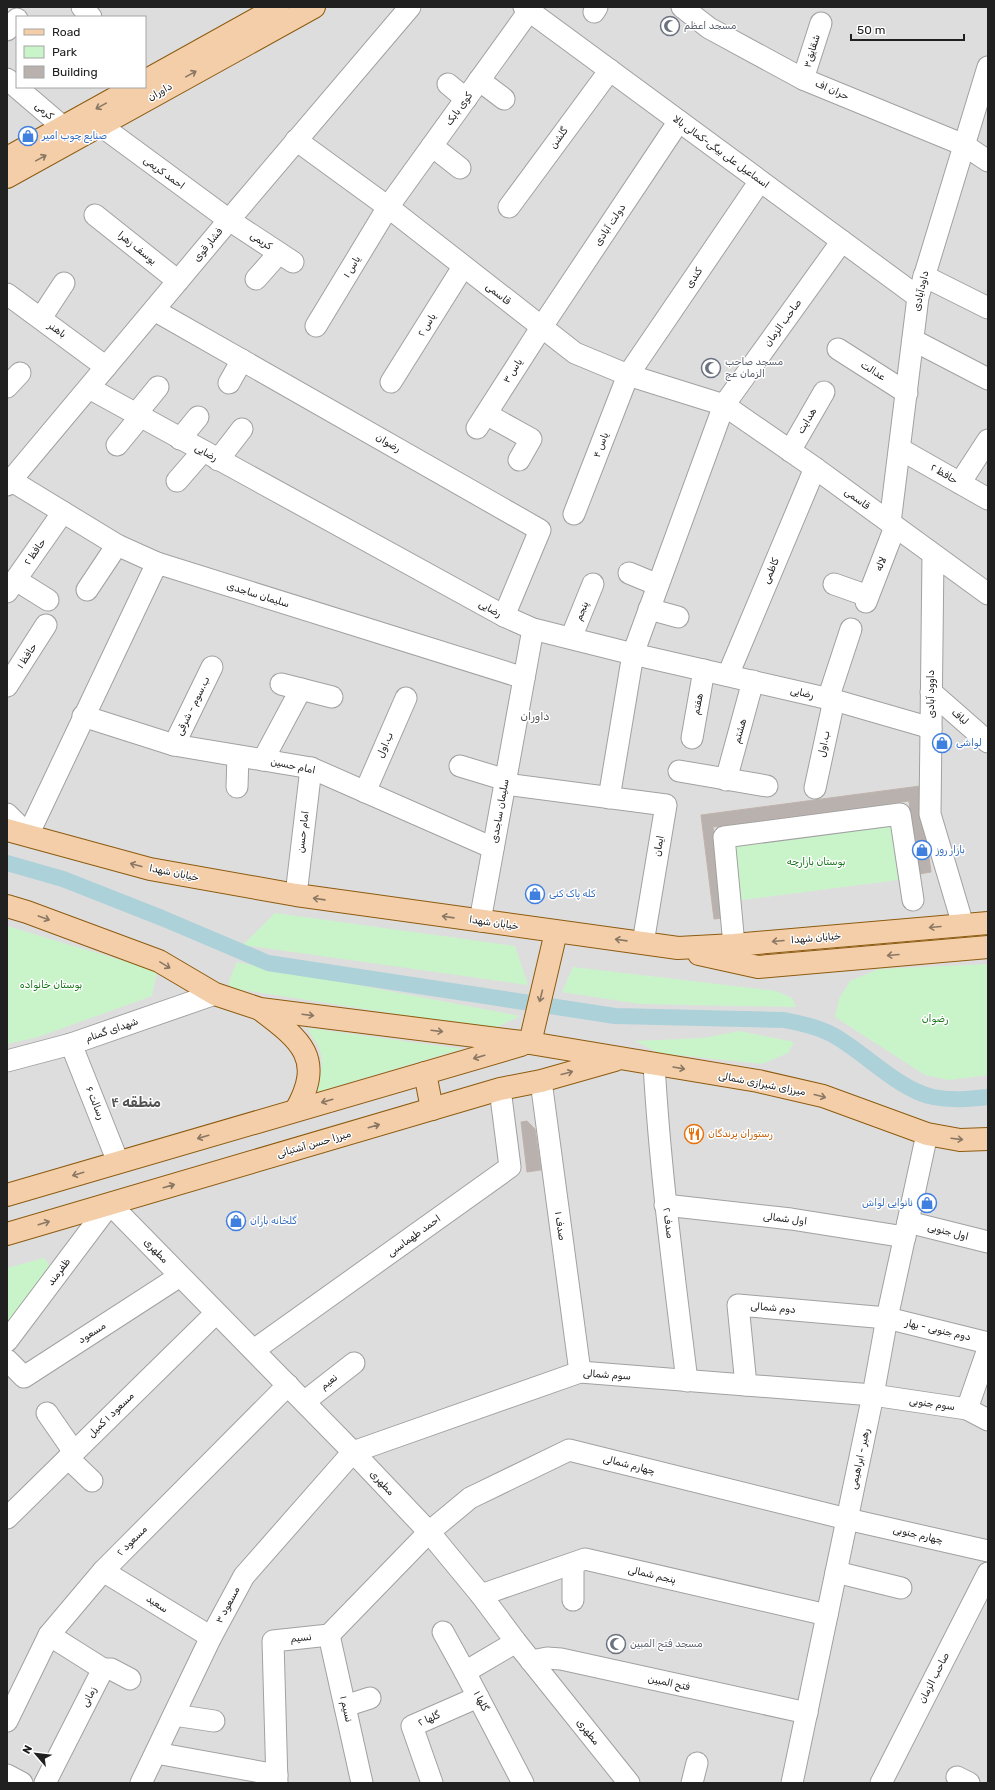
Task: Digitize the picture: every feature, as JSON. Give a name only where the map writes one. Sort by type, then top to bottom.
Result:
[{"type":"main road","name":"داوران","points":[[7,177],[100,125],[236,40],[278,7]]},
{"type":"main road","name":"داوران","points":[[146,79],[314,7]]},
{"type":"main road","name":"داوران","points":[[7,158],[130,88]]},
{"type":"main road","name":"خیابان شهدا","points":[[15,836],[150,869],[296,895],[643,944],[734,954],[963,924],[988,923]]},
{"type":"main road","points":[[7,906],[159,961],[215,994],[260,1009],[532,1033]]},
{"type":"main road","points":[[963,924],[966,949]]},
{"type":"main road","points":[[532,1033],[556,932]]},
{"type":"main road","points":[[734,954],[758,968],[988,947]]},
{"type":"main road","points":[[260,1009],[298,1040],[305,1052],[309,1066],[308,1081],[304,1095],[296,1110]]},
{"type":"main road","points":[[7,1195],[424,1073],[532,1033]]},
{"type":"main road","name":"میرزای شیرازی شمالی","points":[[532,1033],[623,1058],[758,1081],[823,1096],[927,1134],[960,1140],[988,1139]]},
{"type":"main road","name":"میرزا حسن آشتیانی","points":[[7,1234],[500,1089],[541,1081],[623,1058]]},
{"type":"main road","points":[[424,1073],[432,1109]]},
{"type":"street","points":[[82,7],[90,16]]},
{"type":"street","name":"فشار قوی","points":[[8,481],[89,388],[228,220],[410,7]]},
{"type":"street","name":"حران اف","points":[[682,7],[709,28],[803,79],[964,145],[988,161]]},
{"type":"street","name":"اسماعیل علی بیگی-کمالی بالا","points":[[527,9],[918,297]]},
{"type":"street","name":"کوی بابک","points":[[388,207],[466,99],[527,9]]},
{"type":"street","points":[[7,30],[16,20]]},
{"type":"street","name":"شقایق۳","points":[[803,79],[821,22]]},
{"type":"street","name":"داودآبادی","points":[[893,525],[900,449],[918,297],[988,67]]},
{"type":"street","name":"گلشن","points":[[509,207],[610,70]]},
{"type":"street","name":"کرمی","points":[[7,79],[16,87]]},
{"type":"street","points":[[479,80],[504,99]]},
{"type":"street","points":[[448,84],[466,99]]},
{"type":"street","name":"کرمی","points":[[18,88],[63,127]]},
{"type":"street","name":"دولت آبادی","points":[[541,328],[679,121]]},
{"type":"street","name":"احمد کریمی","points":[[100,125],[228,220]]},
{"type":"street","name":"قاسمی","points":[[296,140],[388,207],[574,353],[628,375],[724,405],[815,468],[932,555],[988,594]]},
{"type":"street","points":[[432,146],[460,168]]},
{"type":"street","name":"کندی","points":[[628,375],[760,181]]},
{"type":"street","name":"یاس ۱","points":[[316,326],[388,207]]},
{"type":"street","name":"یوسف زهرا","points":[[96,215],[178,281]]},
{"type":"street","name":"کریمی","points":[[228,220],[286,257],[256,279]]},
{"type":"street","name":"صاحب الزمان","points":[[724,405],[842,241]]},
{"type":"street","name":"یاس ۲","points":[[391,382],[463,267]]},
{"type":"street","points":[[924,276],[988,308]]},
{"type":"street","points":[[41,318],[64,283]]},
{"type":"street","name":"باهنر","points":[[7,294],[106,367]]},
{"type":"street","name":"رضوان","points":[[154,310],[540,530],[504,616]]},
{"type":"street","name":"یاس ۳","points":[[519,460],[531,439],[481,421],[541,328]]},
{"type":"street","points":[[913,340],[988,378]]},
{"type":"street","name":"عدالت","points":[[838,349],[907,393]]},
{"type":"street","points":[[229,383],[242,360]]},
{"type":"street","name":"یاس ۴","points":[[574,514],[628,375]]},
{"type":"street","points":[[117,445],[158,387]]},
{"type":"street","name":"رضایی","points":[[89,388],[504,616],[533,629],[632,654],[831,700],[931,728]]},
{"type":"street","name":"هدایت","points":[[790,451],[824,392]]},
{"type":"street","points":[[609,798],[632,654],[724,405]]},
{"type":"street","points":[[180,439],[198,417]]},
{"type":"street","points":[[177,481],[211,456],[242,429]]},
{"type":"street","points":[[960,483],[988,440]]},
{"type":"street","name":"حافظ ۲","points":[[900,449],[988,499]]},
{"type":"street","name":"کاظمی","points":[[728,675],[815,468]]},
{"type":"street","name":"سلیمان ساجدی","points":[[8,481],[117,545],[157,563],[524,678]]},
{"type":"street","name":"حافظ ۲","points":[[11,586],[63,512]]},
{"type":"street","name":"لاله","points":[[834,584],[867,599],[893,525]]},
{"type":"street","points":[[87,590],[117,545]]},
{"type":"street","name":"داوود آبادی","points":[[932,555],[930,814],[963,924]]},
{"type":"street","points":[[15,836],[84,716],[157,563]]},
{"type":"street","points":[[629,573],[658,584]]},
{"type":"street","name":"پنجم","points":[[572,638],[593,584]]},
{"type":"street","points":[[11,586],[48,600]]},
{"type":"street","points":[[649,609],[678,617]]},
{"type":"street","name":"حافظ ۱","points":[[7,686],[46,625]]},
{"type":"street","name":"سلیمان ساجدی","points":[[480,921],[533,629]]},
{"type":"street","name":"ب.اول","points":[[814,788],[831,700],[851,629]]},
{"type":"street","name":"ب.سوم - شرقی","points":[[174,745],[212,667]]},
{"type":"street","name":"هفتم","points":[[692,738],[704,670]]},
{"type":"street","name":"هشتم","points":[[726,780],[753,681]]},
{"type":"street","points":[[281,684],[332,697]]},
{"type":"street","points":[[263,760],[301,689]]},
{"type":"street","name":"لباف","points":[[931,692],[988,742]]},
{"type":"street","name":"ب.اول","points":[[364,792],[406,698]]},
{"type":"street","name":"امام حسین","points":[[84,716],[174,745],[311,768],[493,848]]},
{"type":"street","points":[[237,787],[238,756]]},
{"type":"street","name":"ایمان","points":[[460,766],[505,782],[666,805],[643,944]]},
{"type":"street","name":"امام حسن","points":[[296,895],[311,768]]},
{"type":"street","points":[[679,771],[767,786]]},
{"type":"street","points":[[7,814],[15,836]]},
{"type":"street","points":[[734,954],[724,837],[900,814],[913,900]]},
{"type":"street","name":"شهدای گمنام","points":[[7,1061],[71,1044],[215,994]]},
{"type":"street","name":"رسالت ۶","points":[[71,1044],[118,1162]]},
{"type":"street","name":"صدف ۲","points":[[654,1064],[665,1205],[687,1381]]},
{"type":"street","name":"صدف ۱","points":[[541,1081],[580,1372]]},
{"type":"street","name":"احمد طهماسبی","points":[[254,1350],[510,1167],[500,1089]]},
{"type":"street","name":"رهبر - ابراهیمی","points":[[792,1783],[873,1396],[887,1318],[927,1134]]},
{"type":"street","name":"مطهری","points":[[110,1204],[254,1350],[429,1532],[481,1595],[516,1642],[629,1783]]},
{"type":"street","name":"ظفرمند","points":[[7,1341],[110,1204]]},
{"type":"street","name":"اول شمالی","points":[[665,1205],[791,1219],[906,1229]]},
{"type":"street","name":"اول جنوبی","points":[[906,1229],[988,1242]]},
{"type":"street","name":"مسعود","points":[[7,1360],[24,1377],[180,1276]]},
{"type":"street","name":"دوم شمالی","points":[[746,1385],[738,1305],[887,1318]]},
{"type":"street","name":"مسعود ۱ کمیل","points":[[7,1518],[216,1313]]},
{"type":"street","name":"دوم جنوبی - بهار","points":[[887,1318],[988,1342]]},
{"type":"street","points":[[967,1409],[988,1349]]},
{"type":"street","name":"نعیم","points":[[304,1402],[354,1363]]},
{"type":"street","name":"سوم شمالی","points":[[353,1452],[580,1372],[873,1396]]},
{"type":"street","name":"مسعود ۲","points":[[7,1721],[49,1635],[103,1571],[288,1385]]},
{"type":"street","name":"سوم جنوبی","points":[[873,1396],[967,1409],[988,1420]]},
{"type":"street","points":[[47,1413],[71,1455],[92,1481]]},
{"type":"street","name":"چهارم شمالی","points":[[429,1532],[470,1498],[569,1450],[847,1519]]},
{"type":"street","name":"مسعود ۳","points":[[141,1783],[212,1637],[244,1576],[353,1452]]},
{"type":"street","name":"چهارم جنوبی","points":[[847,1519],[988,1551]]},
{"type":"street","points":[[329,1635],[429,1532]]},
{"type":"street","name":"پنجم شمالی","points":[[481,1595],[586,1559],[826,1615]]},
{"type":"street","points":[[573,1564],[573,1600]]},
{"type":"street","name":"سعید","points":[[103,1571],[212,1637]]},
{"type":"street","points":[[836,1572],[901,1588]]},
{"type":"street","name":"صاحب الزمان","points":[[880,1783],[988,1573]]},
{"type":"street","name":"گلها ۱","points":[[443,1632],[523,1783]]},
{"type":"street","points":[[49,1635],[103,1669],[111,1668],[130,1679]]},
{"type":"street","name":"نسیم ۱","points":[[329,1635],[362,1783]]},
{"type":"street","name":"نسیم","points":[[277,1779],[273,1641],[329,1635]]},
{"type":"street","points":[[465,1672],[516,1642]]},
{"type":"street","name":"فتح المبین","points":[[531,1661],[547,1658],[561,1659],[807,1713]]},
{"type":"street","name":"زمانی","points":[[45,1783],[103,1669]]},
{"type":"street","name":"گلها ۲","points":[[432,1783],[412,1726],[478,1697]]},
{"type":"street","points":[[345,1706],[370,1698]]},
{"type":"street","points":[[174,1715],[214,1722]]},
{"type":"street","points":[[156,1753],[277,1779]]},
{"type":"street","points":[[692,1783],[697,1763]]},
{"type":"street","points":[[7,1775],[22,1783]]},
{"type":"shaded area","points":[[7,7],[988,7],[988,1783],[7,1783]]},
{"type":"green space","name":"بوستان بازارچه","points":[[891,825],[898,880],[742,900],[735,845]]},
{"type":"green space","points":[[275,913],[515,946],[528,985],[243,945]]},
{"type":"green space","name":"بوستان خانواده","points":[[7,926],[157,971],[152,996],[38,1037],[7,1044]]},
{"type":"green space","points":[[237,962],[520,1016],[493,1029],[230,988],[229,981]]},
{"type":"green space","name":"رضوان","points":[[988,964],[988,1075],[949,1080],[925,1075],[835,1017],[839,999],[850,981],[879,969]]},
{"type":"green space","points":[[573,967],[776,991],[792,998],[796,1007],[640,1004],[562,992]]},
{"type":"green space","points":[[308,1028],[462,1049],[317,1092],[322,1059],[319,1048]]},
{"type":"green space","points":[[739,1031],[794,1042],[788,1053],[762,1064],[659,1053],[635,1041],[704,1038]]},
{"type":"green space","points":[[44,1258],[50,1266],[7,1325],[7,1268]]},
{"type":"building","name":"بازار روز","points":[[920,786],[931,872],[919,874],[909,801],[713,827],[724,918],[714,919],[701,815]]},
{"type":"building","points":[[527,1121],[535,1129],[541,1170],[527,1172],[521,1122]]},
{"type":"waterway","points":[[7,863],[63,879],[162,918],[268,963],[615,1016],[784,1020],[803,1024],[833,1035],[845,1042],[895,1079],[920,1093],[947,1099],[988,1097]]},
{"type":"place","name":"مسجد اعظم","points":[[670,26]]},
{"type":"place","name":"صنایع چوب امیر","points":[[28,136]]},
{"type":"place","name":"مسجد صاحب الزمان عج","points":[[711,368]]},
{"type":"place","name":"لواشی","points":[[942,743]]},
{"type":"place","name":"بازار روز","points":[[922,850]]},
{"type":"place","name":"کله پاک کنی","points":[[535,894]]},
{"type":"place","name":"رستوران پرندگان","points":[[694,1134]]},
{"type":"place","name":"نانوایی لواش","points":[[927,1203]]},
{"type":"place","name":"گلخانه باران","points":[[236,1221]]},
{"type":"place","name":"مسجد فتح المبین","points":[[616,1644]]},
{"type":"district","name":"داوران","points":[[535,716]]},
{"type":"district","name":"منطقه ۴","points":[[136,1102]]}]
